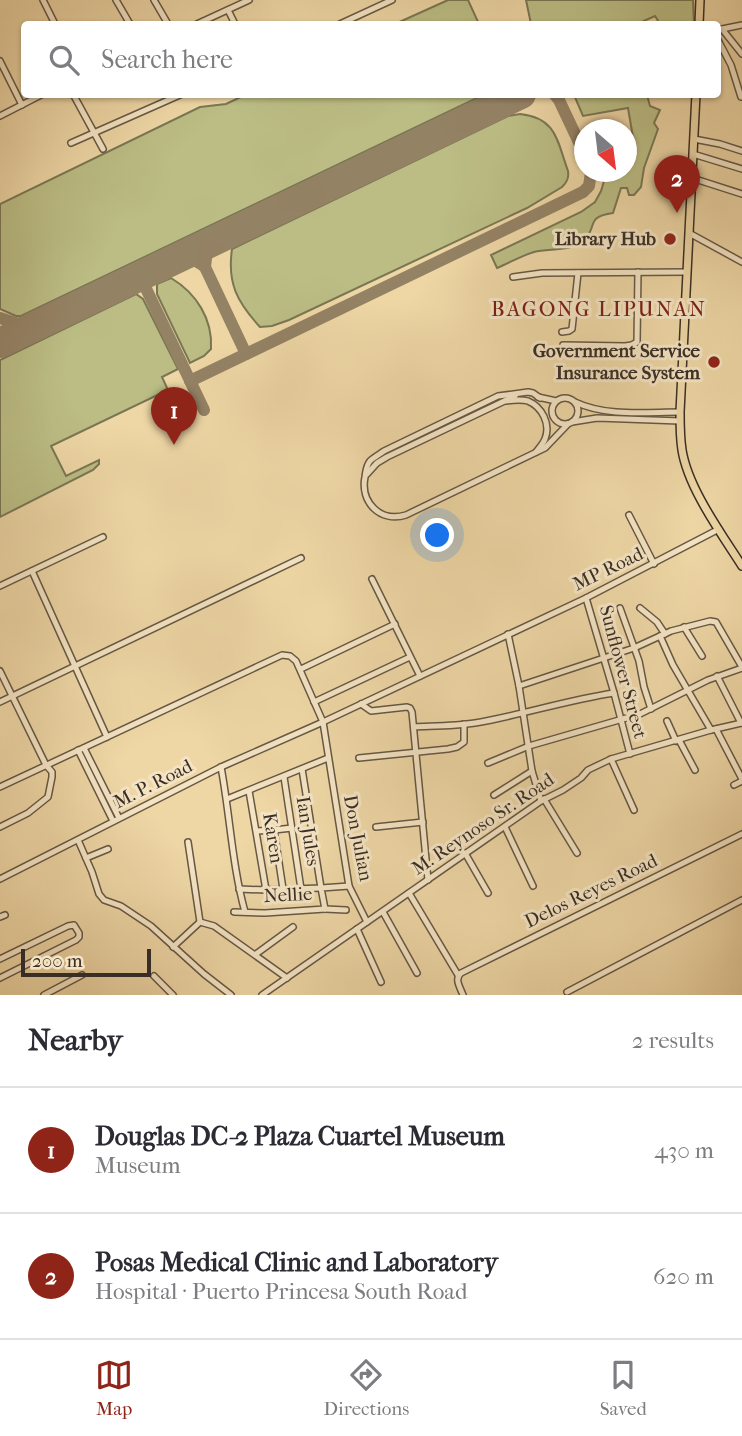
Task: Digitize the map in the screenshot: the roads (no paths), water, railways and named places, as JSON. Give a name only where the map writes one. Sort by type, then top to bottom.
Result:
[{"type":"main road","points":[[699,21],[700,0]]},
{"type":"main road","points":[[696,98],[680,412],[682,450],[695,489],[742,566]]},
{"type":"street","points":[[43,0],[54,21]]},
{"type":"street","points":[[117,0],[128,21]]},
{"type":"street","points":[[154,0],[166,21]]},
{"type":"street","points":[[204,21],[249,0]]},
{"type":"street","points":[[346,21],[392,0]]},
{"type":"street","points":[[228,10],[234,21]]},
{"type":"street","points":[[721,29],[742,25]]},
{"type":"street","points":[[721,30],[742,54]]},
{"type":"street","points":[[721,46],[731,65],[741,97]]},
{"type":"street","points":[[0,61],[22,105]]},
{"type":"street","points":[[0,104],[2,115],[35,98]]},
{"type":"street","points":[[75,98],[103,149]]},
{"type":"street","points":[[71,143],[173,98]]},
{"type":"street","points":[[694,139],[742,151]]},
{"type":"street","points":[[693,154],[742,169]]},
{"type":"street","points":[[692,178],[742,194]]},
{"type":"street","points":[[689,233],[742,262]]},
{"type":"street","points":[[563,345],[625,346],[637,342],[638,272]]},
{"type":"street","points":[[513,277],[542,274],[687,272]]},
{"type":"street","points":[[562,332],[572,329],[578,273]]},
{"type":"street","points":[[540,398],[533,393],[505,394],[384,451],[370,461],[366,469],[364,491],[370,506],[386,516],[400,517],[534,454],[550,445],[578,413],[575,402]]},
{"type":"street","points":[[365,476],[377,463],[516,395],[555,401],[565,398],[587,408],[607,411],[680,412]]},
{"type":"street","points":[[503,401],[528,401],[542,412],[547,423],[547,432],[544,442],[534,454]]},
{"type":"street","points":[[555,401],[551,412],[560,424],[597,418],[680,421]]},
{"type":"street","points":[[629,515],[654,564]]},
{"type":"street","name":"MP Road","points":[[420,676],[586,598],[719,529]]},
{"type":"street","points":[[0,586],[103,537]]},
{"type":"street","points":[[0,702],[302,558]]},
{"type":"street","points":[[32,571],[107,737]]},
{"type":"street","points":[[372,579],[420,676]]},
{"type":"street","name":"Sunflower Street","points":[[586,598],[629,754]]},
{"type":"street","points":[[620,608],[639,661],[651,709]]},
{"type":"street","points":[[640,608],[657,622],[673,664],[742,780],[734,785]]},
{"type":"street","points":[[488,763],[529,746],[651,709],[688,689],[742,668],[715,622],[710,621],[684,627],[634,648],[519,686]]},
{"type":"street","points":[[0,787],[282,655],[290,656],[301,669],[395,624]]},
{"type":"street","points":[[684,627],[702,656]]},
{"type":"street","points":[[508,634],[524,713],[532,771],[542,800],[577,853]]},
{"type":"street","points":[[314,702],[411,657]]},
{"type":"street","name":"Don Julian","points":[[301,669],[323,722],[349,886],[367,922]]},
{"type":"street","points":[[0,671],[46,765],[52,772],[48,797],[28,813],[0,827]]},
{"type":"street","name":"M. P. Road","points":[[0,879],[221,767],[420,676]]},
{"type":"street","points":[[718,676],[741,723]]},
{"type":"street","points":[[414,727],[464,724],[614,693]]},
{"type":"street","points":[[361,704],[371,711],[410,708],[412,712],[428,880]]},
{"type":"street","points":[[667,721],[695,771]]},
{"type":"street","name":"M. Reynoso Sr. Road","points":[[262,995],[542,800],[581,778],[588,770],[611,759],[741,723]]},
{"type":"street","points":[[359,758],[462,745],[464,724]]},
{"type":"street","points":[[81,749],[116,820]]},
{"type":"street","points":[[227,799],[328,758]]},
{"type":"street","points":[[611,759],[634,810]]},
{"type":"street","points":[[221,767],[239,889],[245,912]]},
{"type":"street","points":[[239,889],[321,888],[302,769]]},
{"type":"street","points":[[494,795],[532,771]]},
{"type":"street","name":"Ian Jules","points":[[284,777],[301,889]]},
{"type":"street","name":"Karen","points":[[249,791],[266,890]]},
{"type":"street","points":[[376,827],[423,822]]},
{"type":"street","points":[[505,827],[533,886]]},
{"type":"street","points":[[257,831],[292,828]]},
{"type":"street","points":[[274,830],[284,890]]},
{"type":"street","name":"Delos Reyes Road","points":[[458,978],[742,834]]},
{"type":"street","points":[[78,840],[103,900],[121,906],[151,926],[231,995]]},
{"type":"street","points":[[188,842],[200,922]]},
{"type":"street","points":[[86,858],[108,849]]},
{"type":"street","points":[[465,853],[488,893]]},
{"type":"street","name":"Nellie","points":[[233,912],[325,909],[321,888],[349,886]]},
{"type":"street","points":[[409,893],[458,978],[463,995]]},
{"type":"street","points":[[567,992],[742,900]]},
{"type":"street","points":[[325,909],[346,910]]},
{"type":"street","points":[[383,912],[417,973]]},
{"type":"street","points":[[173,947],[200,922]]},
{"type":"street","points":[[200,922],[215,926],[286,978]]},
{"type":"street","points":[[0,978],[14,971],[76,940],[79,933],[74,925],[3,958],[14,971]]},
{"type":"street","points":[[256,954],[293,927]]},
{"type":"street","points":[[357,929],[381,982]]},
{"type":"street","points":[[44,995],[82,975]]},
{"type":"street","points":[[154,976],[173,995]]},
{"type":"place","name":"Posas Medical Clinic and Laboratory","points":[[677,213]]},
{"type":"place","name":"Library Hub","points":[[670,239]]},
{"type":"place","name":"Government Service Insurance System","points":[[714,362]]},
{"type":"place","name":"Douglas DC-2 Plaza Cuartel Museum","points":[[174,445]]},
{"type":"district","name":"BAGONG LIPUNAN","points":[[599,309]]}]
